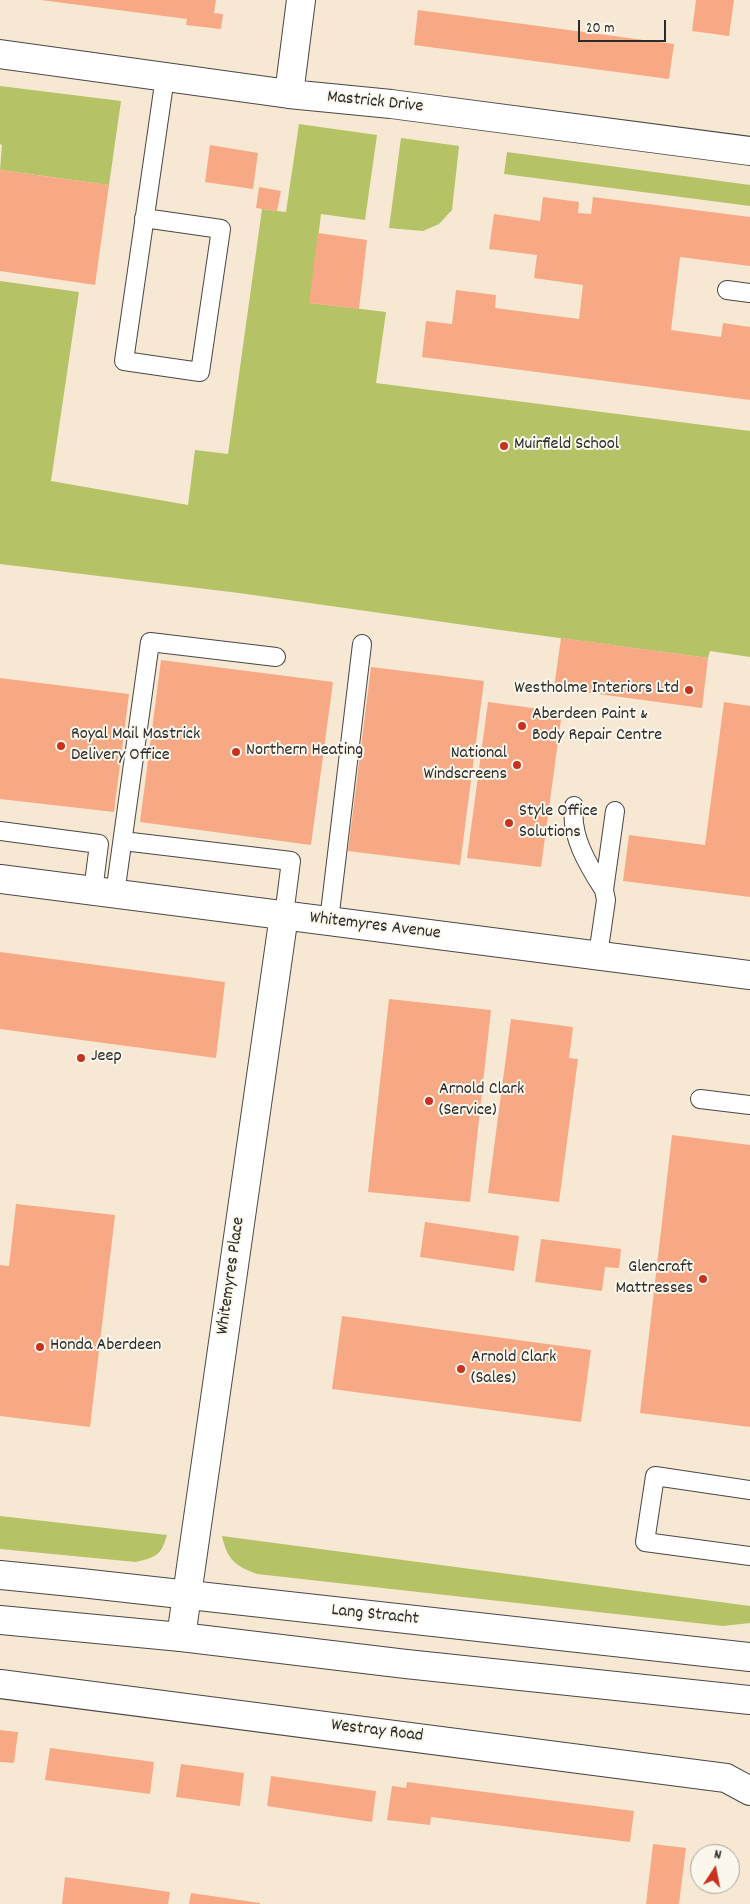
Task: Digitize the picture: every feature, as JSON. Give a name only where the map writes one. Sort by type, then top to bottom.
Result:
[{"type":"street","points":[[289,94],[301,0]]},
{"type":"street","name":"Mastrick Drive","points":[[0,54],[289,94],[391,104],[750,151]]},
{"type":"street","name":"Whitemyres Avenue","points":[[0,879],[750,975]]},
{"type":"street","name":"Whitemyres Place","points":[[181,1637],[284,916]]},
{"type":"street","name":"Lang Stracht","points":[[0,1575],[750,1657]]},
{"type":"street","points":[[0,1620],[181,1637],[406,1664],[750,1700]]},
{"type":"street","name":"Westray Road","points":[[0,1684],[726,1778],[750,1791]]},
{"type":"lane","points":[[144,218],[221,229],[200,372],[124,361],[144,218],[165,77]]},
{"type":"lane","points":[[727,290],[750,293]]},
{"type":"lane","points":[[104,893],[123,841],[150,642],[276,657]]},
{"type":"lane","points":[[328,921],[362,644]]},
{"type":"lane","points":[[574,806],[573,818],[585,862],[604,890]]},
{"type":"lane","points":[[598,955],[606,900],[604,890],[615,811]]},
{"type":"lane","points":[[0,831],[99,844],[104,893]]},
{"type":"lane","points":[[123,841],[291,861],[284,916]]},
{"type":"lane","points":[[700,1099],[750,1105]]},
{"type":"lane","points":[[750,1490],[655,1476],[645,1542],[750,1556]]},
{"type":"green space","points":[[0,86],[121,101],[109,185],[0,170],[2,145],[0,144]]},
{"type":"green space","points":[[299,124],[377,135],[365,220],[321,214],[310,303],[386,312],[376,383],[750,431],[750,657],[710,651],[708,658],[239,593],[0,564],[0,281],[79,292],[51,481],[188,505],[195,450],[228,454],[262,209],[286,212]]},
{"type":"green space","points":[[401,138],[459,146],[452,210],[439,224],[423,231],[389,228]]},
{"type":"green space","points":[[507,152],[750,185],[750,206],[504,174]]},
{"type":"green space","points":[[0,1516],[167,1535],[157,1554],[136,1562],[0,1549]]},
{"type":"green space","points":[[222,1536],[750,1606],[750,1623],[723,1626],[257,1574],[233,1561],[226,1551]]},
{"type":"building","points":[[41,0],[216,0],[214,13],[223,14],[221,29],[186,25],[187,19]]},
{"type":"building","points":[[696,0],[734,0],[729,36],[692,31]]},
{"type":"building","points":[[418,10],[674,44],[669,79],[414,45]]},
{"type":"building","points":[[210,145],[258,153],[253,189],[205,182]]},
{"type":"building","points":[[0,170],[109,185],[95,285],[0,271]]},
{"type":"building","points":[[259,187],[281,191],[277,211],[256,208]]},
{"type":"building","points":[[543,197],[579,202],[578,213],[591,214],[593,197],[750,217],[750,266],[680,257],[671,330],[721,337],[723,323],[750,327],[750,400],[422,357],[426,321],[452,324],[456,290],[496,295],[495,308],[579,319],[583,285],[534,278],[537,255],[489,249],[494,214],[540,221]]},
{"type":"building","points":[[318,233],[367,240],[359,309],[309,303]]},
{"type":"building","points":[[561,638],[708,658],[702,708],[554,688]]},
{"type":"building","name":"Northern Heating","points":[[161,660],[333,682],[311,845],[140,822]]},
{"type":"building","points":[[371,667],[484,681],[460,865],[348,851]]},
{"type":"building","name":"Royal Mail Mastrick Delivery Office","points":[[0,678],[129,694],[114,812],[0,799]]},
{"type":"building","points":[[488,702],[562,712],[541,867],[467,858]]},
{"type":"building","points":[[724,702],[750,706],[750,897],[623,881],[629,835],[705,845]]},
{"type":"building","points":[[0,952],[225,982],[216,1058],[0,1029]]},
{"type":"building","name":"Arnold Clark (Service)","points":[[389,999],[491,1010],[470,1202],[368,1192]]},
{"type":"building","points":[[511,1019],[573,1027],[569,1058],[578,1059],[559,1202],[488,1193]]},
{"type":"building","name":"Glencraft Mattresses","points":[[672,1135],[750,1145],[750,1427],[640,1413]]},
{"type":"building","points":[[16,1204],[115,1215],[90,1427],[0,1416],[0,1265],[9,1266]]},
{"type":"building","points":[[425,1222],[519,1236],[514,1271],[420,1257]]},
{"type":"building","points":[[541,1239],[621,1249],[619,1268],[605,1267],[602,1291],[535,1282]]},
{"type":"building","name":"Arnold Clark (Sales)","points":[[342,1316],[591,1350],[581,1422],[332,1389]]},
{"type":"building","points":[[0,1730],[18,1732],[14,1763],[0,1762]]},
{"type":"building","points":[[50,1748],[154,1762],[150,1794],[45,1780]]},
{"type":"building","points":[[181,1764],[244,1773],[240,1806],[176,1797]]},
{"type":"building","points":[[271,1776],[376,1791],[372,1822],[267,1806]]},
{"type":"building","points":[[407,1782],[634,1811],[630,1842],[431,1817],[430,1825],[387,1820],[392,1786],[406,1788]]},
{"type":"building","points":[[653,1844],[686,1848],[679,1904],[646,1904]]},
{"type":"building","points":[[65,1877],[170,1892],[168,1904],[62,1904]]},
{"type":"building","points":[[191,1893],[260,1903],[260,1904],[189,1904]]},
{"type":"place","name":"Muirfield School","points":[[504,446]]},
{"type":"place","name":"Westholme Interiors Ltd","points":[[689,690]]},
{"type":"place","name":"Aberdeen Paint & Body Repair Centre","points":[[522,726]]},
{"type":"place","name":"Royal Mail Mastrick Delivery Office","points":[[61,746]]},
{"type":"place","name":"Northern Heating","points":[[236,752]]},
{"type":"place","name":"National Windscreens","points":[[517,765]]},
{"type":"place","name":"Style Office Solutions","points":[[509,823]]},
{"type":"place","name":"Jeep","points":[[81,1058]]},
{"type":"place","name":"Arnold Clark (Service)","points":[[429,1101]]},
{"type":"place","name":"Glencraft Mattresses","points":[[703,1279]]},
{"type":"place","name":"Honda Aberdeen","points":[[40,1347]]},
{"type":"place","name":"Arnold Clark (Sales)","points":[[461,1369]]}]
